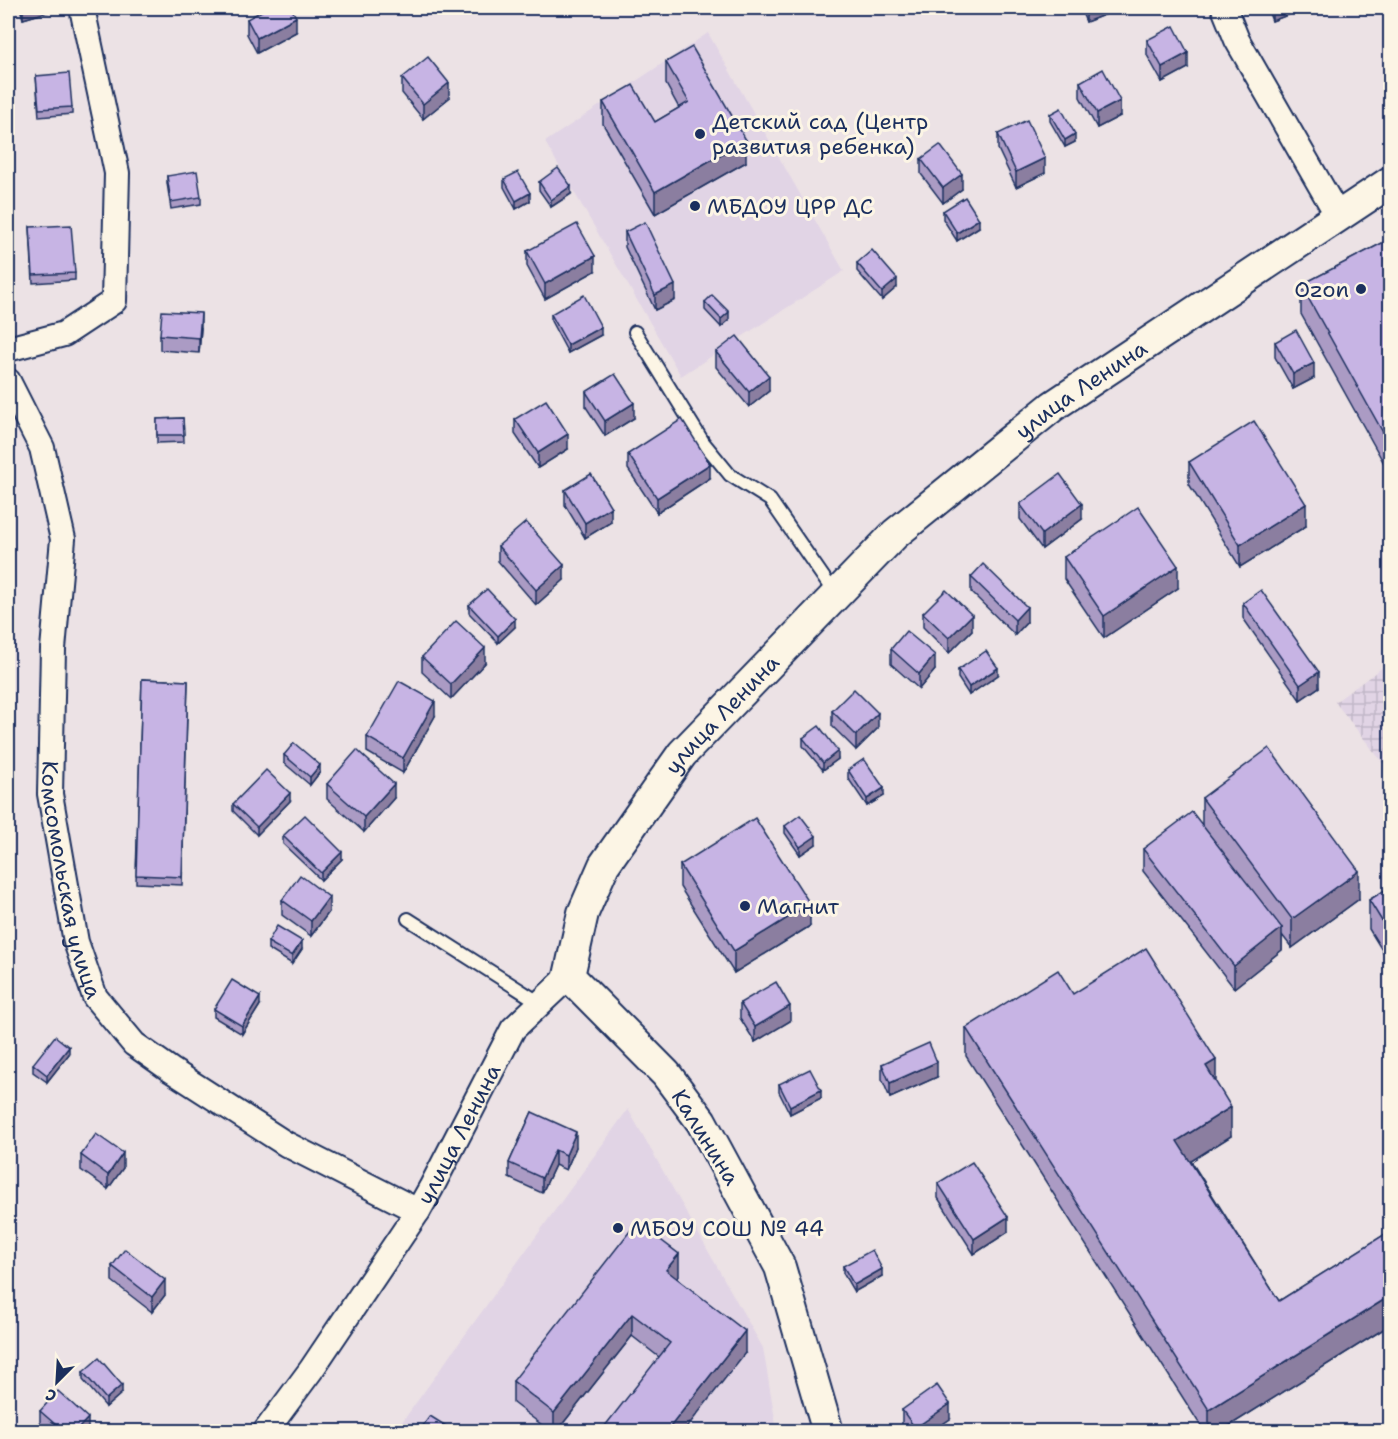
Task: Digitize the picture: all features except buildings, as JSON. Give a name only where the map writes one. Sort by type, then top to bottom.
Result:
[{"type":"street","points":[[8,349],[64,334],[114,301],[117,173],[82,8]]},
{"type":"street","points":[[1224,8],[1237,40],[1338,216]]},
{"type":"street","name":"улица Ленина","points":[[265,1431],[311,1370],[418,1211],[513,1029],[569,976],[583,913],[604,865],[682,754],[896,534],[1053,406],[1390,182]]},
{"type":"street","name":"Комсомольская улица","points":[[8,381],[42,448],[63,539],[53,649],[50,794],[76,942],[94,997],[134,1044],[171,1070],[286,1144],[418,1211]]},
{"type":"street","name":"Калинина","points":[[569,976],[666,1074],[702,1121],[780,1267],[828,1431]]},
{"type":"lane","points":[[635,332],[703,442],[730,476],[770,500],[836,595]]},
{"type":"lane","points":[[408,919],[540,1003]]},
{"type":"shaded area","name":"МБДОУ ЦРР ДС","points":[[708,33],[844,271],[681,376],[545,142]]},
{"type":"shaded area","points":[[1390,662],[1390,772],[1335,702]]},
{"type":"shaded area","name":"МБОУ СОШ № 44","points":[[628,1109],[763,1348],[777,1431],[395,1432]]},
{"type":"place","name":"Детский сад (Центр развития ребенка)","points":[[700,134]]},
{"type":"place","name":"МБДОУ ЦРР ДС","points":[[695,206]]},
{"type":"place","name":"Ozon","points":[[1361,289]]},
{"type":"place","name":"Магнит","points":[[745,906]]},
{"type":"place","name":"МБОУ СОШ № 44","points":[[618,1228]]}]
